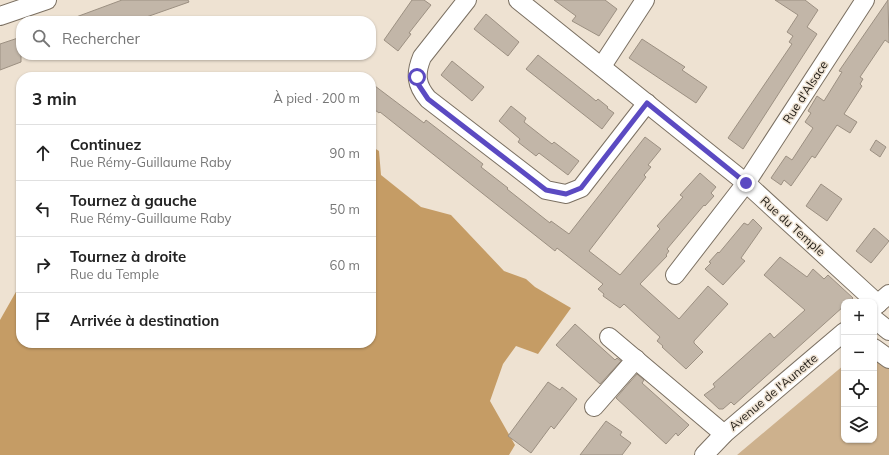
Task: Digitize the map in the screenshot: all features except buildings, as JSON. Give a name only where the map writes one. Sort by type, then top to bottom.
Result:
[{"type":"street","points":[[0,16],[47,0]]},
{"type":"street","points":[[467,0],[422,57],[418,68],[418,84],[428,99],[546,190],[566,194],[581,188],[647,103]]},
{"type":"street","name":"Rue du Temple","points":[[518,0],[746,183],[879,306],[889,331]]},
{"type":"street","points":[[602,66],[645,0]]},
{"type":"street","name":"Rue d'Alsace","points":[[675,275],[746,183],[864,0]]},
{"type":"street","name":"Avenue de l'Aunette","points":[[704,455],[724,434],[841,335]]},
{"type":"street","points":[[609,337],[724,434]]},
{"type":"street","points":[[877,350],[889,359]]},
{"type":"street","points":[[594,407],[636,359]]},
{"type":"shaded area","points":[[376,149],[379,151],[381,175],[421,207],[451,215],[504,271],[526,279],[535,287],[571,308],[538,354],[516,346],[503,364],[490,401],[515,445],[509,455],[0,455],[0,320],[16,292],[16,348],[376,348]]},
{"type":"shaded area","points":[[877,354],[889,362],[889,455],[737,455],[841,368],[841,443],[877,443]]},
{"type":"route","points":[[417,77],[418,84],[428,99],[546,190],[566,194],[581,188],[647,103],[746,183]]}]
